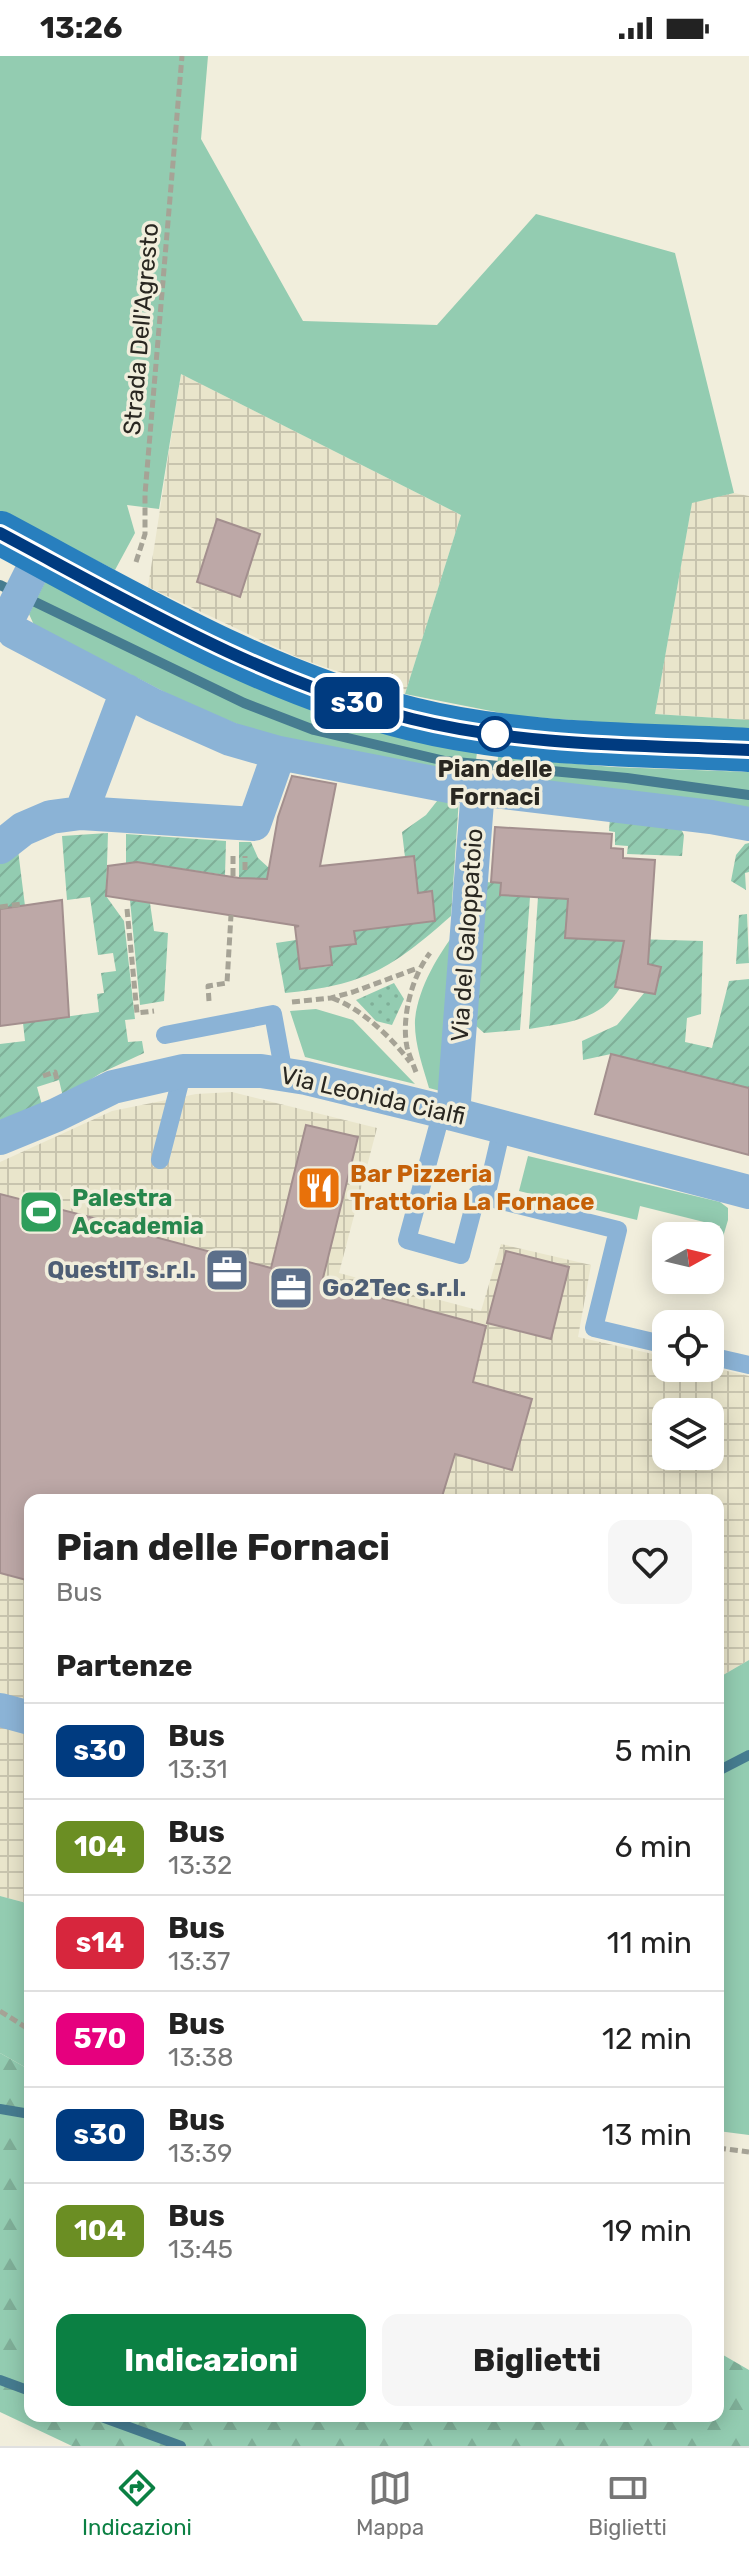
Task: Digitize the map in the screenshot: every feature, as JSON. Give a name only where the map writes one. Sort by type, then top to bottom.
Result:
[{"type":"main road","points":[[0,533],[35,564],[124,602],[211,645],[333,695],[413,719],[534,738],[749,750]]},
{"type":"street","points":[[35,564],[5,621],[14,632],[197,726],[279,753],[454,787]]},
{"type":"street","points":[[81,813],[127,691]]},
{"type":"street","points":[[0,847],[23,829],[51,817],[81,813],[254,824],[279,753]]},
{"type":"street","name":"Via del Galoppatoio","points":[[448,1113],[478,789],[749,824]]},
{"type":"street","name":"Via Leonida Cialfi","points":[[0,1138],[113,1087],[183,1071],[239,1069],[284,1074],[448,1113],[749,1192]]},
{"type":"street","points":[[0,1710],[24,1716]]},
{"type":"lane","points":[[165,1035],[273,1014],[284,1074]]},
{"type":"lane","points":[[160,1160],[183,1071]]},
{"type":"lane","points":[[448,1113],[407,1240],[461,1255],[477,1194],[618,1230],[594,1328],[652,1342]]},
{"type":"lane","points":[[486,1197],[502,1128]]},
{"type":"lane","points":[[724,1359],[749,1365]]},
{"type":"path","name":"Strada Dell'Agresto","points":[[124,602],[145,534],[145,494],[182,56]]},
{"type":"path","points":[[0,907],[21,904]]},
{"type":"path","points":[[127,909],[137,1013],[162,1011],[165,1035]]},
{"type":"path","points":[[213,985],[227,983],[231,915]]},
{"type":"path","points":[[419,1079],[407,1046],[408,1006],[418,968],[436,944]]},
{"type":"path","points":[[284,1003],[331,998],[418,968]]},
{"type":"path","points":[[331,998],[345,1003],[378,1028],[415,1068]]},
{"type":"path","points":[[43,1076],[55,1072],[57,1080]]},
{"type":"path","points":[[0,2011],[24,2026]]},
{"type":"path","points":[[724,2149],[749,2152]]},
{"type":"shaded area","points":[[181,374],[461,515],[405,694],[301,659],[148,587]]},
{"type":"shaded area","points":[[734,493],[749,496],[749,720],[655,714],[692,502]]},
{"type":"shaded area","points":[[232,1092],[377,1128],[339,1273],[481,1311],[501,1244],[591,1265],[578,1337],[652,1354],[652,1382],[724,1382],[724,1370],[749,1376],[749,1660],[724,1675],[724,1494],[24,1494],[24,1902],[0,1896],[0,1162],[112,1111],[196,1094]]},
{"type":"green space","points":[[0,56],[208,56],[201,139],[303,321],[437,325],[536,214],[675,253],[734,493],[692,503],[655,714],[749,720],[749,733],[517,716],[405,694],[461,515],[181,374],[159,509],[127,505],[135,533],[115,570],[0,511]]},
{"type":"green space","points":[[46,580],[477,752],[474,778],[256,732],[182,701],[34,625],[29,614]]},
{"type":"green space","points":[[498,757],[613,767],[749,772],[749,812],[496,781]]},
{"type":"green space","points":[[441,796],[459,798],[451,916],[411,949],[376,971],[336,985],[285,993],[276,943],[296,940],[300,969],[331,966],[330,947],[354,931],[435,921],[432,892],[418,893],[414,856],[405,857],[402,832],[426,815]]},
{"type":"green space","points":[[610,817],[680,827],[684,835],[682,856],[627,854],[628,846],[615,845],[615,832],[609,831]]},
{"type":"green space","points":[[108,833],[106,896],[124,921],[135,1019],[125,1020],[128,1042],[142,1041],[144,1053],[101,1073],[63,1097],[59,1080],[37,1087],[42,1105],[0,1120],[0,1044],[25,1041],[23,1023],[99,1012],[97,994],[104,993],[101,973],[116,971],[113,953],[98,955],[90,897],[67,900],[62,836]]},
{"type":"green space","points":[[126,834],[226,841],[225,875],[126,863]]},
{"type":"green space","points":[[17,842],[25,906],[0,909],[0,855]]},
{"type":"green space","points":[[239,842],[251,842],[258,858],[269,868],[268,889],[239,878]]},
{"type":"green space","points":[[749,843],[746,890],[731,881],[736,855]]},
{"type":"green space","points":[[485,882],[501,883],[501,895],[530,897],[520,1030],[484,1033],[475,1025]]},
{"type":"green space","points":[[538,897],[568,899],[565,937],[703,941],[701,1014],[687,1018],[685,1042],[712,1048],[729,981],[749,979],[749,1088],[611,1054],[583,1060],[582,1041],[617,1025],[645,992],[655,994],[661,967],[621,959],[615,986],[620,988],[602,1007],[580,1019],[529,1029]]},
{"type":"green space","points":[[130,900],[150,903],[154,931],[168,933],[164,1001],[140,1005]]},
{"type":"green space","points":[[747,914],[749,963],[736,964],[739,915]]},
{"type":"green space","points":[[457,930],[444,1092],[429,1088],[417,1046],[415,1020],[430,972]]},
{"type":"green space","points":[[394,983],[404,999],[392,1025],[376,1021],[356,1000]]},
{"type":"green space","points":[[316,1009],[353,1020],[415,1084],[305,1057],[290,1011]]},
{"type":"green space","points":[[528,1156],[720,1202],[728,1208],[728,1220],[724,1234],[724,1222],[704,1222],[640,1206],[637,1220],[519,1191]]},
{"type":"green space","points":[[749,1660],[749,2135],[724,2132],[724,1675]]},
{"type":"green space","points":[[0,1896],[24,1902],[24,2067],[0,2053]]},
{"type":"green space","points":[[0,2053],[24,2067],[24,2422],[724,2422],[724,2355],[749,2370],[749,2446],[72,2446],[0,2412]]},
{"type":"building","points":[[217,519],[260,534],[240,597],[197,582]]},
{"type":"building","points":[[292,776],[336,784],[320,866],[414,856],[418,893],[432,891],[435,921],[354,931],[356,944],[330,947],[332,965],[300,969],[295,927],[299,926],[106,896],[108,866],[137,862],[239,878],[267,879],[278,817]]},
{"type":"building","points":[[495,827],[612,834],[611,848],[623,849],[623,858],[655,860],[648,964],[661,967],[655,994],[615,987],[624,941],[565,938],[568,899],[500,895],[501,883],[491,882]]},
{"type":"building","points":[[62,900],[69,1017],[0,1026],[0,909]]},
{"type":"building","points":[[611,1054],[749,1088],[749,1155],[595,1114]]},
{"type":"building","points":[[306,1125],[358,1137],[322,1282],[486,1326],[473,1382],[532,1399],[512,1470],[455,1454],[443,1494],[24,1494],[24,1579],[0,1573],[0,1194],[271,1268]]},
{"type":"building","points":[[506,1251],[569,1267],[551,1339],[487,1323]]},
{"type":"waterway","points":[[0,585],[244,703],[314,730],[445,761],[627,778],[749,795]]},
{"type":"waterway","points":[[724,1768],[749,1755]]},
{"type":"waterway","points":[[0,2109],[24,2113]]},
{"type":"waterway","points":[[0,2380],[24,2389]]},
{"type":"waterway","points":[[115,2422],[181,2446]]},
{"type":"bus line","name":"s30","points":[[0,533],[124,602],[211,645],[378,710],[494,734],[749,750]]},
{"type":"place","name":"Pian delle Fornaci","points":[[495,734]]},
{"type":"place","name":"Bar Pizzeria Trattoria La Fornace","points":[[319,1188]]},
{"type":"place","name":"Palestra Accademia","points":[[41,1212]]},
{"type":"place","name":"QuestIT s.r.l.","points":[[227,1270]]},
{"type":"place","name":"Go2Tec s.r.l.","points":[[291,1288]]}]
